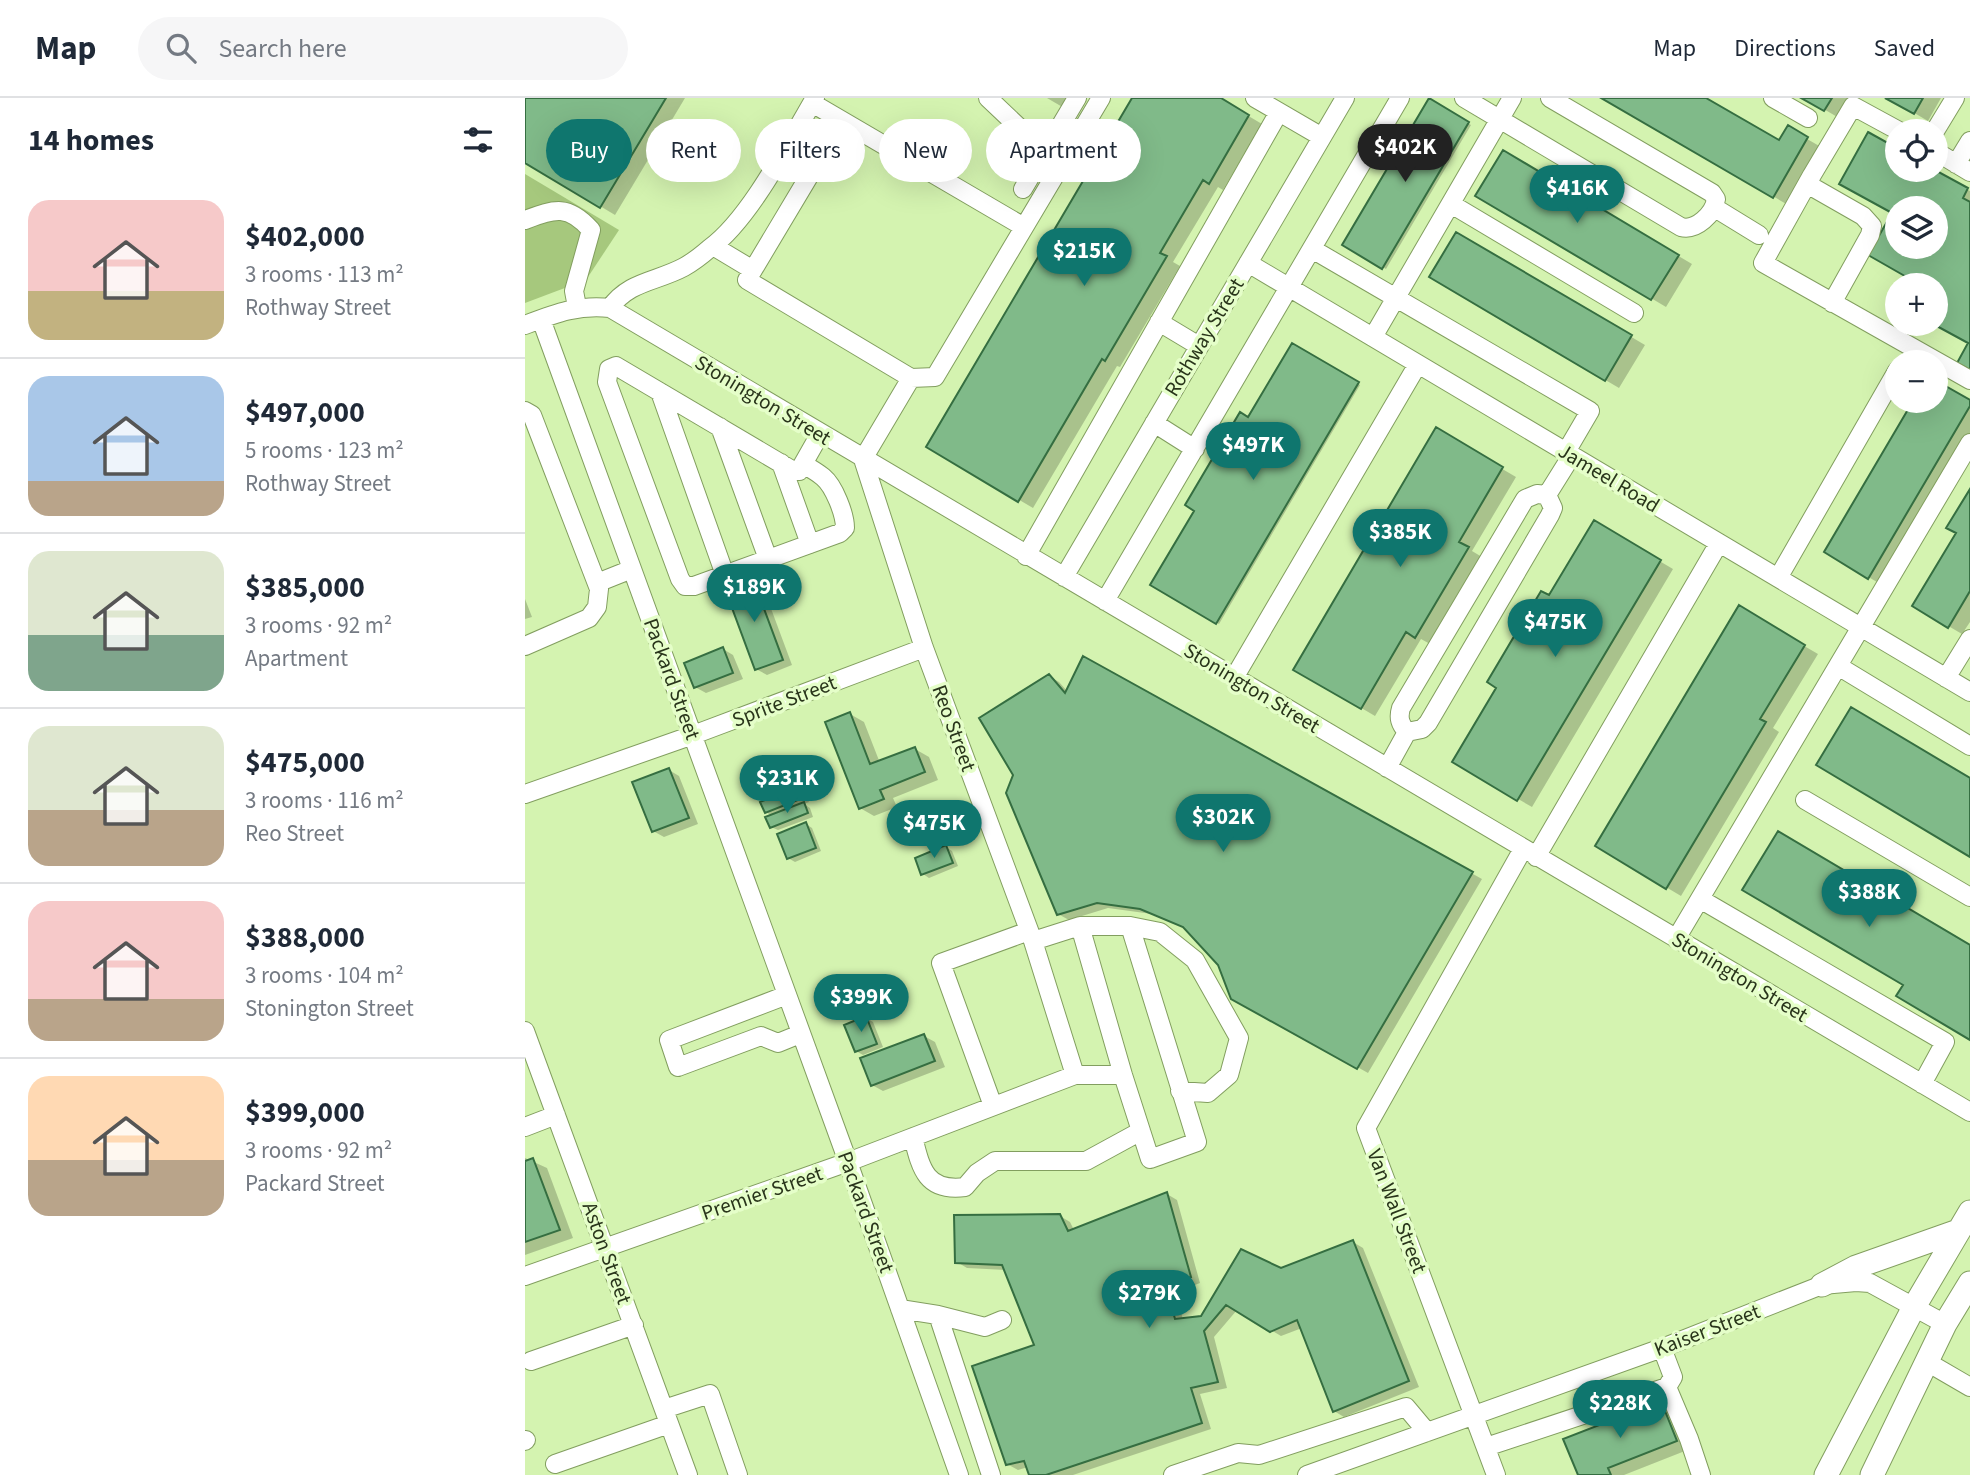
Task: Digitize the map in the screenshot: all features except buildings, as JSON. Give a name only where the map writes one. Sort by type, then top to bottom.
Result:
[{"type":"main road","points":[[1822,1285],[1856,1267],[1964,1221]]},
{"type":"main road","points":[[1826,1475],[1913,1307],[1964,1221]]},
{"type":"main road","points":[[1873,1475],[1945,1324],[1968,1289]]},
{"type":"street","points":[[988,98],[1010,119]]},
{"type":"street","points":[[1065,119],[1077,98]]},
{"type":"street","points":[[806,182],[747,280],[911,378],[935,377],[1101,98]]},
{"type":"street","points":[[1255,98],[1322,137]]},
{"type":"street","name":"Rothway Street","points":[[1063,577],[1345,98]]},
{"type":"street","points":[[1105,601],[1400,98]]},
{"type":"street","points":[[1464,98],[1681,227],[1688,229],[1697,225],[1715,208],[1716,200],[1712,193],[1551,98]]},
{"type":"street","points":[[1373,337],[1512,98]]},
{"type":"street","points":[[1773,98],[1808,118]]},
{"type":"street","points":[[1942,119],[1955,98]]},
{"type":"street","points":[[610,309],[628,289],[684,267],[713,246],[750,205],[814,100],[839,119]]},
{"type":"street","points":[[1885,123],[1853,106],[1763,263],[1970,380]]},
{"type":"street","points":[[1026,555],[1279,112]]},
{"type":"street","points":[[865,134],[1024,227]]},
{"type":"street","points":[[1948,159],[1963,168],[1970,141]]},
{"type":"street","points":[[1023,189],[1027,182]]},
{"type":"street","points":[[1807,184],[1863,215],[1872,226],[1870,235],[1832,303]]},
{"type":"street","points":[[1451,204],[1634,313]]},
{"type":"street","points":[[1715,208],[1759,235]]},
{"type":"street","points":[[525,220],[552,210],[578,215],[591,230],[574,292],[577,307]]},
{"type":"street","points":[[713,246],[753,270]]},
{"type":"street","points":[[1312,249],[1590,411],[1547,495]]},
{"type":"street","name":"Jameel Road","points":[[1248,263],[1970,692]]},
{"type":"street","name":"Stonington Street","points":[[533,322],[577,307],[610,309],[1970,1112]]},
{"type":"street","name":"Packard Street","points":[[533,322],[632,569],[959,1475]]},
{"type":"street","points":[[1159,322],[1199,346]]},
{"type":"street","points":[[1234,678],[1418,364]]},
{"type":"street","points":[[803,464],[830,485],[845,521],[845,528],[840,533],[725,575],[694,586],[685,586],[680,579],[607,382],[609,369],[617,366],[792,470],[799,471],[820,434]]},
{"type":"street","points":[[863,459],[911,378]]},
{"type":"street","points":[[660,391],[725,575]]},
{"type":"street","points":[[1778,578],[1885,392]]},
{"type":"street","points":[[525,411],[532,415],[597,583],[599,601],[589,618],[525,646]]},
{"type":"street","points":[[1154,423],[1195,449]]},
{"type":"street","points":[[720,427],[768,559]]},
{"type":"street","points":[[1677,939],[1970,443]]},
{"type":"street","name":"Reo Street","points":[[863,459],[924,648],[1031,936],[1075,1075]]},
{"type":"street","points":[[781,463],[810,544]]},
{"type":"street","points":[[1407,732],[1401,725],[1399,716],[1408,696],[1525,499],[1537,494],[1547,495]]},
{"type":"street","points":[[1387,768],[1407,732],[1422,729],[1427,723],[1523,561],[1553,508],[1547,495]]},
{"type":"street","name":"Van Wall Street","points":[[1496,1475],[1366,1128],[1529,853],[1719,543]]},
{"type":"street","points":[[597,583],[632,569]]},
{"type":"street","points":[[1946,678],[1970,639]]},
{"type":"street","name":"Sprite Street","points":[[525,794],[693,736],[924,648]]},
{"type":"street","points":[[1838,666],[1970,746]]},
{"type":"street","points":[[1805,800],[1970,897]]},
{"type":"street","points":[[1700,899],[1945,1042],[1922,1084]]},
{"type":"street","points":[[1080,926],[1150,1159],[1197,1142],[1130,926]]},
{"type":"street","points":[[993,1106],[941,963],[1031,936],[1080,926],[1130,926],[1160,932],[1195,960],[1239,1038],[1229,1075],[1208,1093],[1180,1091]]},
{"type":"street","points":[[787,995],[669,1040],[678,1067],[761,1036],[778,1043],[800,1034]]},
{"type":"street","name":"Aston Street","points":[[525,1031],[688,1475]]},
{"type":"street","points":[[1075,1075],[1123,1075]]},
{"type":"street","name":"Premier Street","points":[[525,1276],[848,1162],[1075,1075]]},
{"type":"street","points":[[525,1127],[556,1115]]},
{"type":"street","points":[[913,1137],[924,1173],[937,1185],[951,1189],[965,1187],[977,1173],[995,1161],[1086,1161],[1141,1131]]},
{"type":"street","name":"Kaiser Street","points":[[1307,1475],[1663,1348],[1822,1285],[1870,1283],[1945,1324]]},
{"type":"street","points":[[900,1309],[939,1315],[985,1327],[1002,1320]]},
{"type":"street","points":[[939,1315],[991,1475]]},
{"type":"street","points":[[531,1361],[633,1325]]},
{"type":"street","points":[[1486,1447],[1667,1387],[1673,1377],[1663,1348]]},
{"type":"street","points":[[1927,1362],[1970,1387]]},
{"type":"street","points":[[1667,1387],[1701,1475]]},
{"type":"street","points":[[555,1464],[666,1417],[710,1394],[738,1475]]},
{"type":"street","points":[[1174,1475],[1238,1453],[1259,1455],[1406,1407],[1427,1432]]},
{"type":"green space","points":[[525,174],[619,230],[586,280],[525,303]]}]
